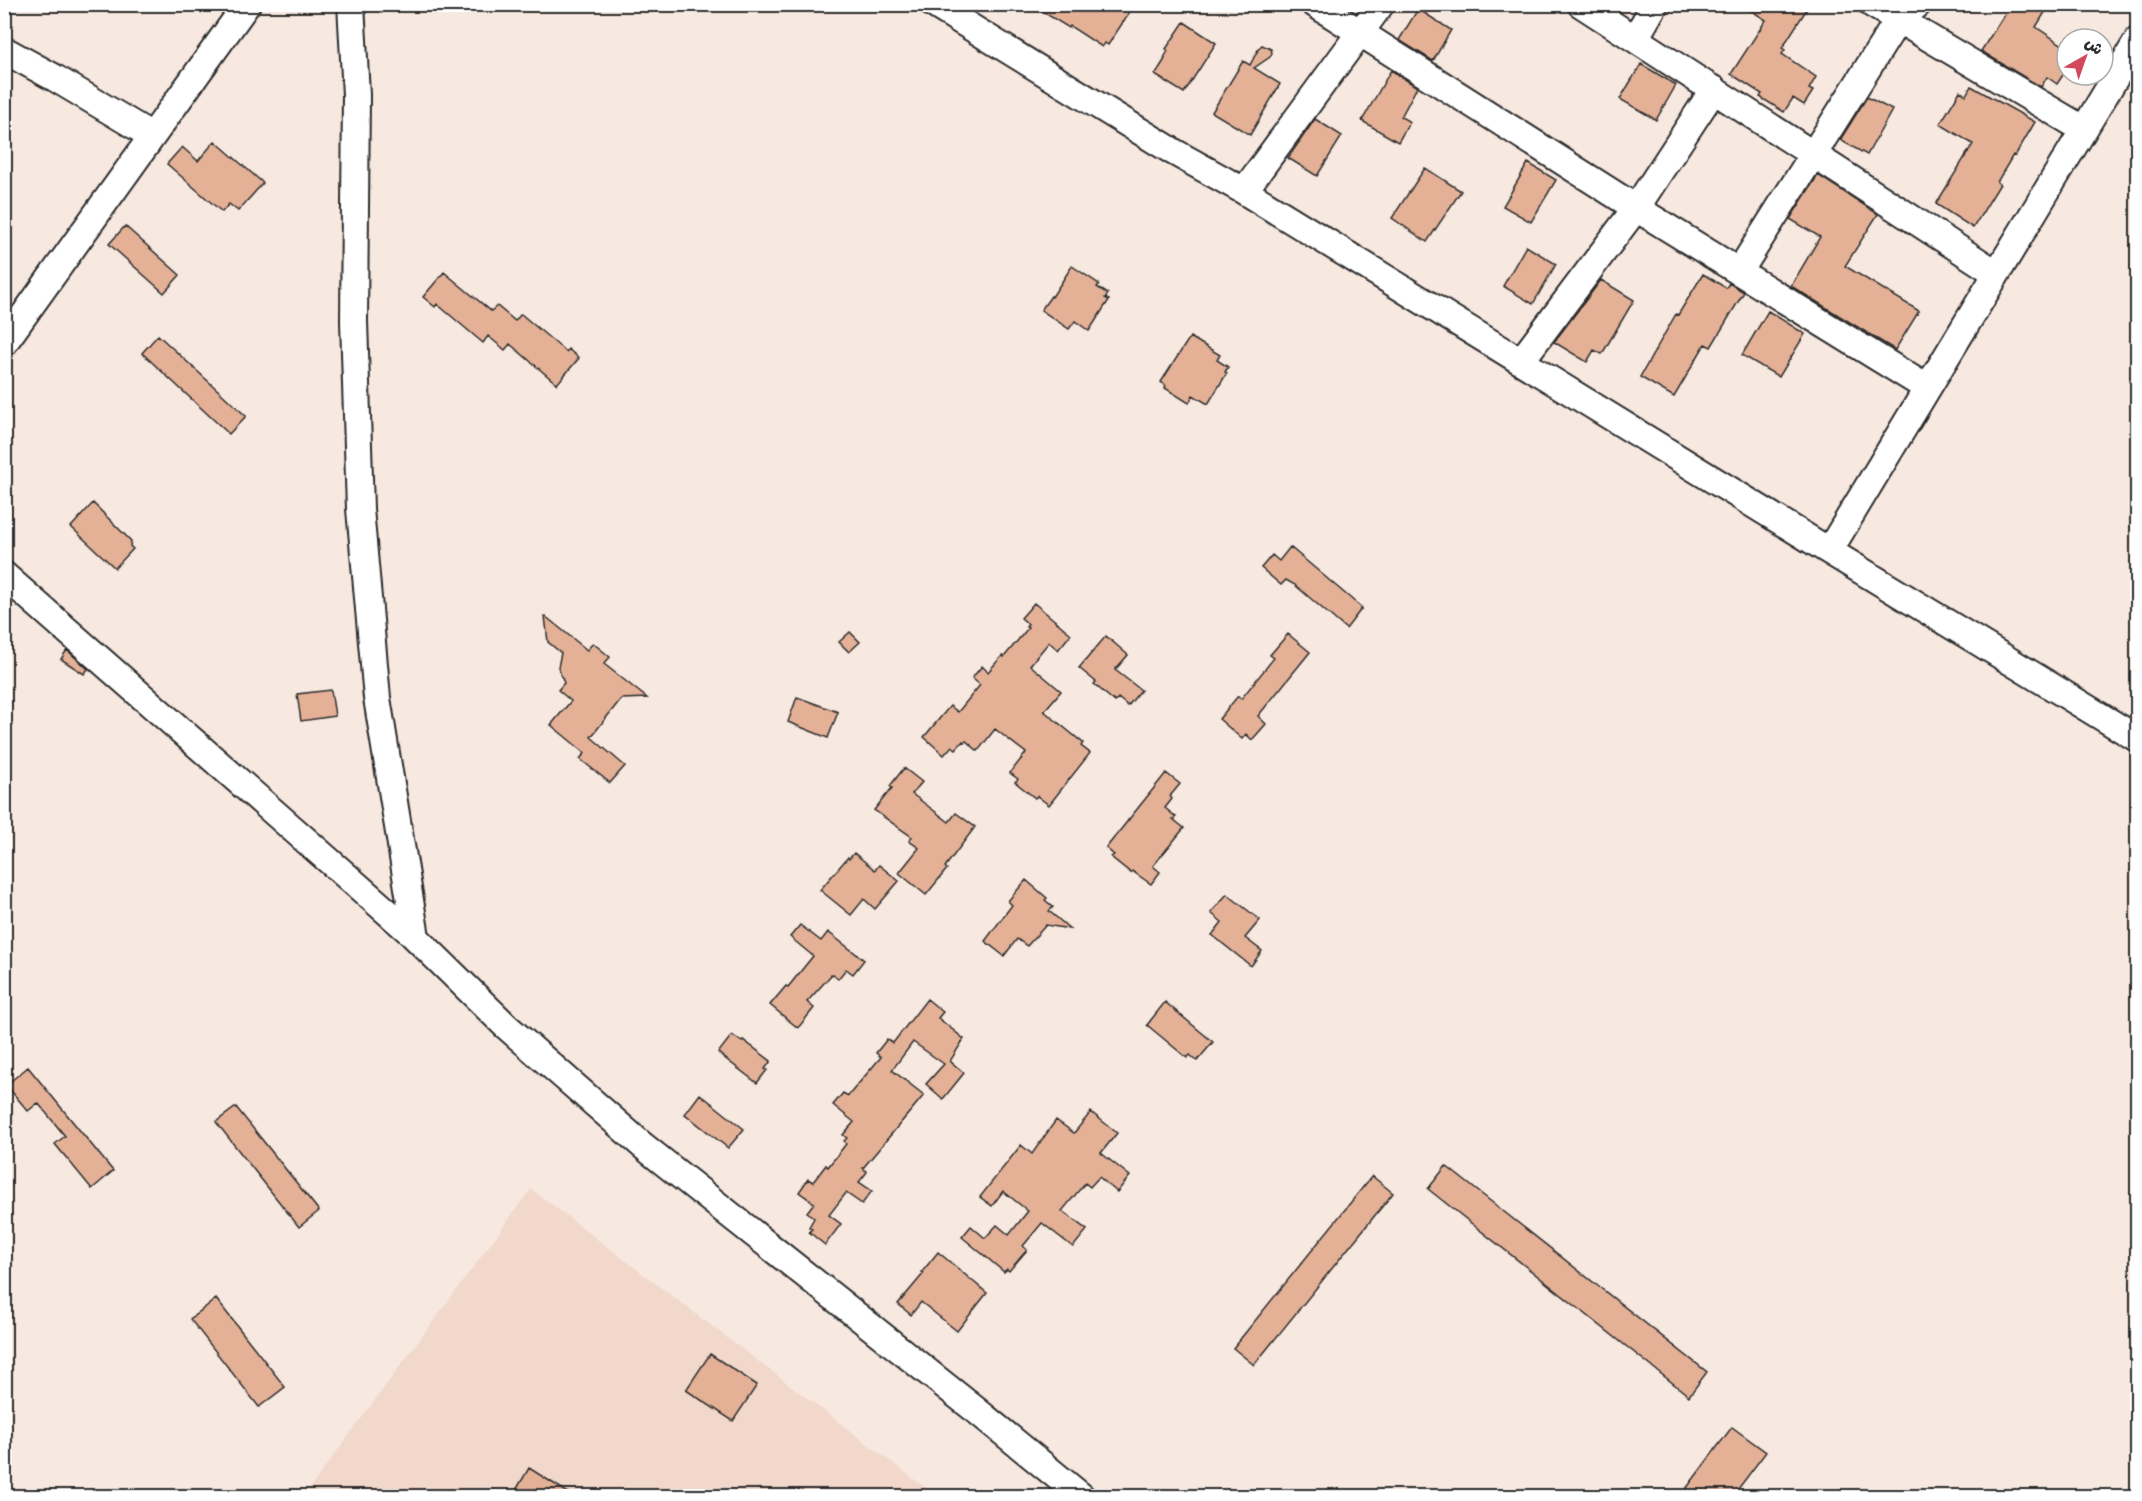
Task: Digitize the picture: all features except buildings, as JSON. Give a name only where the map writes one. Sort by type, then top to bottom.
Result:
[{"type":"street","points":[[4,343],[247,4]]},
{"type":"street","points":[[351,4],[356,95],[354,321],[360,509],[376,698],[416,937]]},
{"type":"street","points":[[933,4],[1174,152],[1245,191],[1828,551],[2138,739]]},
{"type":"street","points":[[1315,4],[1636,208],[1927,388]]},
{"type":"street","points":[[1245,191],[1381,4]]},
{"type":"street","points":[[1581,4],[1996,273]]},
{"type":"street","points":[[1635,39],[1655,4]]},
{"type":"street","points":[[1872,4],[2083,129]]},
{"type":"street","points":[[1739,272],[1898,20],[1918,4]]},
{"type":"street","points":[[1828,551],[2138,40]]},
{"type":"street","points":[[4,50],[152,136]]},
{"type":"street","points":[[1521,361],[1636,208],[1714,89]]},
{"type":"street","points":[[4,575],[416,937],[506,1026],[642,1145],[977,1411],[1081,1497]]},
{"type":"shaded area","points":[[531,1189],[936,1496],[304,1496]]}]
